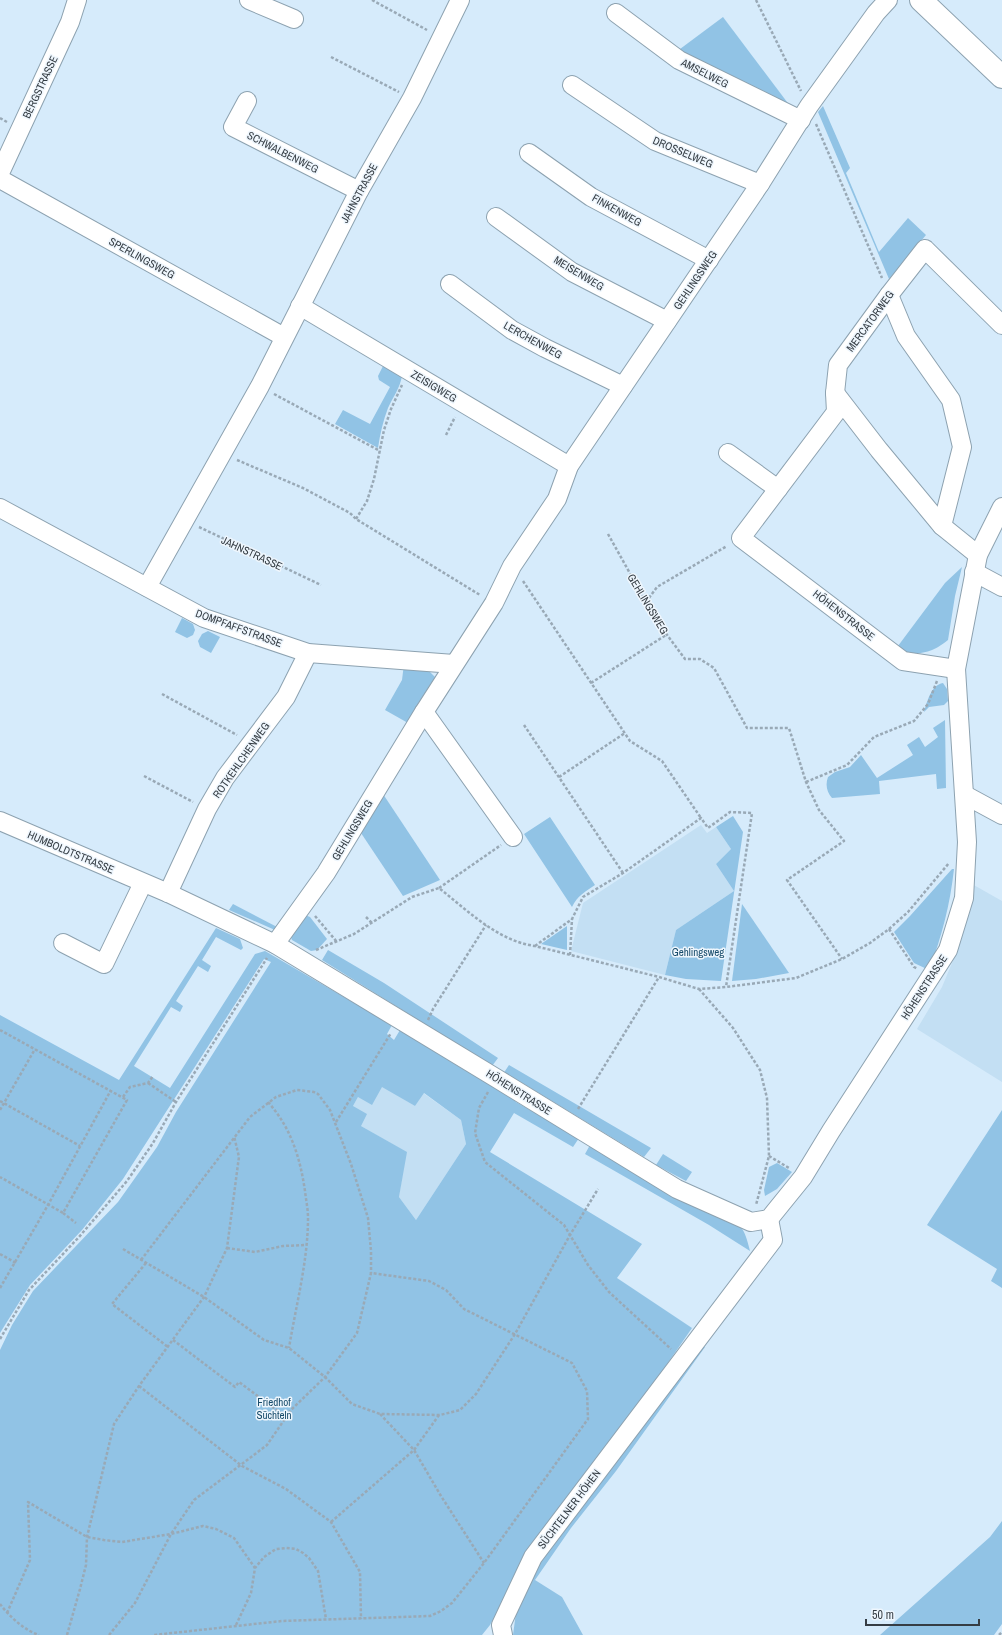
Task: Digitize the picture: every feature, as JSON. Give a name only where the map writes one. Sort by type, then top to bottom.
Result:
[{"type":"main road","points":[[921,0],[1002,77]]},
{"type":"street","name":"BERGSTRASSE","points":[[0,173],[70,22],[77,0]]},
{"type":"street","points":[[249,0],[294,19]]},
{"type":"street","name":"JAHNSTRASSE","points":[[147,587],[260,386],[359,191],[412,98],[460,0]]},
{"type":"street","name":"GEHLINGSWEG","points":[[272,954],[326,873],[424,712],[494,602],[512,566],[557,499],[569,466],[760,184],[805,113],[876,13],[888,0]]},
{"type":"street","name":"AMSELWEG","points":[[616,14],[680,60],[805,113]]},
{"type":"street","name":"DROSSELWEG","points":[[572,85],[655,141],[760,184]]},
{"type":"street","name":"SCHWALBENWEG","points":[[246,101],[233,127],[359,191]]},
{"type":"street","name":"FINKENWEG","points":[[529,153],[591,196],[709,260]]},
{"type":"street","name":"SPERLINGSWEG","points":[[0,179],[284,337]]},
{"type":"street","name":"MEISENWEG","points":[[496,218],[572,272],[667,321]]},
{"type":"street","name":"MERCATORWEG","points":[[741,538],[836,412],[835,393],[838,365],[925,249],[1002,325]]},
{"type":"street","name":"LERCHENWEG","points":[[450,284],[512,330],[545,348],[623,386]]},
{"type":"street","points":[[889,295],[906,336],[951,400],[962,447],[942,526]]},
{"type":"street","name":"ZEISIGWEG","points":[[300,306],[569,466]]},
{"type":"street","points":[[835,393],[879,450],[942,526],[978,555]]},
{"type":"street","points":[[728,453],[778,489]]},
{"type":"street","name":"HÖHENSTRASSE","points":[[769,1219],[803,1177],[948,950],[964,898],[967,842],[964,795],[950,668],[978,555],[1002,507]]},
{"type":"street","name":"DOMPFAFFSTRASSE","points":[[0,508],[204,618],[308,653],[454,664]]},
{"type":"street","name":"HÖHENSTRASSE","points":[[741,538],[903,661],[950,668]]},
{"type":"street","points":[[974,572],[1002,587]]},
{"type":"street","name":"ROTKEHLCHENWEG","points":[[168,893],[207,809],[226,778],[286,697],[308,653]]},
{"type":"street","points":[[424,712],[513,837]]},
{"type":"street","points":[[964,795],[1002,816]]},
{"type":"street","name":"HUMBOLDTSTRASSE","points":[[0,821],[168,893],[272,954]]},
{"type":"street","points":[[63,943],[104,964],[143,883]]},
{"type":"street","name":"HÖHENSTRASSE","points":[[272,954],[298,958],[677,1190],[751,1222]]},
{"type":"street","points":[[751,1222],[769,1219]]},
{"type":"street","name":"SÜCHTELNER HÖHEN","points":[[503,1635],[501,1626],[533,1556],[773,1240],[769,1219]]},
{"type":"path","points":[[372,0],[441,38]]},
{"type":"path","points":[[756,0],[805,113],[889,295]]},
{"type":"path","points":[[331,57],[412,98]]},
{"type":"path","points":[[356,519],[367,501],[374,479],[390,409],[409,371]]},
{"type":"path","points":[[260,386],[380,451]]},
{"type":"path","points":[[446,435],[462,403]]},
{"type":"path","points":[[222,453],[303,488],[350,513],[356,519],[494,602]]},
{"type":"path","name":"JAHNSTRASSE","points":[[184,520],[321,585]]},
{"type":"path","name":"GEHLINGSWEG","points":[[608,534],[666,635],[685,659],[700,659],[714,668],[747,728],[789,728],[806,782],[819,810],[844,841],[787,880],[842,959]]},
{"type":"path","points":[[646,602],[657,587],[741,538]]},
{"type":"path","points":[[512,566],[630,741],[662,761],[708,828],[730,812],[752,813],[726,987]]},
{"type":"path","points":[[591,683],[666,635]]},
{"type":"path","points":[[806,782],[847,765],[874,737],[914,721],[928,704],[950,668]]},
{"type":"path","points":[[162,694],[251,743]]},
{"type":"path","points":[[524,725],[623,873]]},
{"type":"path","points":[[559,777],[625,733]]},
{"type":"path","points":[[144,776],[207,809]]},
{"type":"path","points":[[570,955],[572,919],[583,897],[623,873],[701,818]]},
{"type":"path","points":[[298,958],[354,934],[412,896],[439,888],[513,837]]},
{"type":"path","points":[[439,888],[486,926],[522,944],[659,977],[699,989],[726,987],[796,978],[842,959],[870,943],[908,912],[967,842]]},
{"type":"path","points":[[304,904],[337,942]]},
{"type":"path","points":[[366,917],[372,922]]},
{"type":"path","points":[[535,946],[572,919]]},
{"type":"path","points":[[422,1033],[433,1009],[486,926]]},
{"type":"path","points":[[889,929],[914,967],[931,976]]},
{"type":"path","points":[[0,1340],[29,1290],[79,1237],[126,1181],[153,1143],[176,1102],[272,954]]},
{"type":"path","points":[[571,1124],[580,1104],[659,977]]},
{"type":"path","points":[[699,989],[733,1028],[760,1070],[767,1098],[769,1156],[751,1222]]},
{"type":"path","points":[[336,1122],[400,1020]]},
{"type":"path","points":[[0,1030],[128,1100],[63,1213]]},
{"type":"path","points":[[0,1110],[35,1049]]},
{"type":"path","points":[[123,1097],[130,1087],[148,1083],[153,1076]]},
{"type":"path","points":[[496,1078],[479,1108],[475,1133],[485,1162],[564,1225],[588,1265],[609,1292],[659,1338]]},
{"type":"path","points":[[148,1083],[176,1102]]},
{"type":"path","points":[[0,1288],[48,1205],[111,1090]]},
{"type":"path","points":[[109,1635],[136,1603],[171,1534],[194,1500],[242,1466],[268,1445],[291,1410],[325,1377],[357,1333],[370,1273],[371,1251],[368,1218],[336,1122],[322,1098],[314,1092],[297,1090],[281,1095],[268,1102],[250,1117],[234,1136],[141,1260]]},
{"type":"path","points":[[0,1101],[80,1146]]},
{"type":"path","points":[[268,1102],[283,1120],[291,1136],[301,1167],[308,1216],[306,1245],[288,1348]]},
{"type":"path","points":[[67,1635],[80,1589],[84,1571],[87,1537],[114,1424],[139,1386],[204,1297],[227,1248],[239,1157],[234,1136]]},
{"type":"path","points":[[769,1156],[803,1177]]},
{"type":"path","points":[[0,1177],[63,1213],[76,1223]]},
{"type":"path","points":[[123,1248],[204,1297],[264,1340],[288,1348],[325,1377],[352,1404],[380,1414],[440,1415],[453,1413],[466,1406],[476,1394],[515,1334],[570,1235],[598,1189]]},
{"type":"path","points":[[227,1248],[255,1252],[283,1246],[306,1245]]},
{"type":"path","points":[[0,1254],[16,1262]]},
{"type":"path","points":[[146,1263],[112,1304],[168,1347]]},
{"type":"path","points":[[154,1635],[282,1621],[430,1616],[441,1611],[452,1604],[484,1563],[588,1419],[587,1391],[572,1363],[464,1309],[446,1290],[434,1283],[429,1281],[370,1273]]},
{"type":"path","points":[[173,1340],[235,1387],[239,1382],[286,1417]]},
{"type":"path","points":[[139,1386],[242,1466],[286,1490],[331,1522],[360,1572],[361,1619]]},
{"type":"path","points":[[380,1414],[414,1450],[441,1496],[484,1563]]},
{"type":"path","points":[[331,1522],[414,1450],[440,1415]]},
{"type":"path","points":[[7,1613],[30,1560],[28,1502],[87,1537],[122,1542],[171,1534],[203,1526],[216,1529],[234,1538],[255,1568]]},
{"type":"path","points":[[236,1625],[251,1593],[255,1568],[264,1556],[276,1549],[296,1549],[309,1558],[318,1571],[326,1619]]},
{"type":"path","points":[[0,1604],[7,1613],[33,1633],[39,1635]]},
{"type":"shaded area","points":[[701,825],[707,833],[716,827],[731,849],[716,864],[734,891],[676,930],[665,975],[571,951],[583,903]]},
{"type":"shaded area","points":[[972,884],[1002,901],[1002,1082],[917,1029],[942,987],[957,951],[967,915]]},
{"type":"shaded area","points":[[382,1086],[415,1106],[423,1093],[461,1120],[466,1144],[416,1220],[399,1197],[406,1152],[361,1126],[353,1106],[358,1097]]},
{"type":"green space","points":[[723,17],[790,106],[676,52]]},
{"type":"green space","points":[[823,106],[850,168],[846,173],[879,252],[908,218],[926,235],[889,279],[818,112]]},
{"type":"green space","points":[[385,362],[402,376],[386,413],[378,448],[335,424],[343,410],[370,424],[390,387],[379,380],[378,376]]},
{"type":"green space","points":[[962,567],[955,596],[948,640],[939,647],[930,651],[909,654],[898,646],[945,583]]},
{"type":"green space","points":[[182,618],[193,624],[195,630],[193,635],[187,638],[175,632]]},
{"type":"green space","points":[[208,631],[220,637],[211,653],[200,647],[198,641],[202,634]]},
{"type":"green space","points":[[404,664],[424,666],[435,677],[408,723],[385,710],[402,680]]},
{"type":"green space","points":[[943,683],[947,689],[948,701],[944,705],[929,707],[924,712],[928,699],[933,690],[939,684]]},
{"type":"green space","points":[[945,720],[946,788],[937,789],[936,774],[879,781],[880,794],[832,798],[830,796],[827,788],[827,780],[828,777],[835,772],[850,767],[861,755],[877,778],[913,755],[907,745],[919,737],[925,747],[938,737],[933,728]]},
{"type":"green space","points":[[383,794],[440,880],[403,896],[359,830]]},
{"type":"green space","name":"Gehlingsweg","points":[[733,816],[743,832],[721,981],[686,979],[665,975],[676,930],[734,891],[716,864],[731,849],[716,827]]},
{"type":"green space","points":[[550,817],[595,885],[579,897],[572,907],[524,834]]},
{"type":"green space","points":[[952,869],[954,869],[948,908],[942,933],[929,970],[914,963],[894,932]]},
{"type":"green space","points":[[233,904],[279,928],[275,930],[229,910]]},
{"type":"green space","points":[[742,904],[789,973],[756,979],[732,981]]},
{"type":"green space","points":[[305,915],[310,917],[327,939],[317,950],[311,951],[292,940],[290,935]]},
{"type":"green space","points":[[567,926],[567,950],[541,944]]},
{"type":"green space","name":"Friedhof Süchteln","points":[[216,928],[240,939],[243,948],[241,950],[216,937],[202,960],[211,966],[208,972],[198,966],[176,1001],[183,1006],[180,1012],[171,1007],[134,1066],[170,1088],[255,954],[265,951],[392,1025],[387,1034],[394,1040],[400,1030],[466,1071],[473,1070],[510,1093],[516,1102],[579,1138],[573,1147],[514,1113],[490,1152],[642,1244],[617,1278],[692,1328],[510,1587],[490,1625],[482,1635],[0,1635],[0,1350],[12,1325],[33,1291],[118,1202],[157,1147],[176,1112],[271,962],[264,959],[123,1179],[82,1230],[30,1285],[0,1333],[0,1015],[119,1080]],"holes":[[[382,1087],[415,1106],[424,1093],[461,1120],[466,1144],[416,1220],[399,1197],[407,1152],[361,1126],[367,1114],[353,1106],[358,1097],[372,1105]]]},
{"type":"green space","points":[[328,950],[384,983],[498,1058],[489,1070],[476,1056],[322,960]]},
{"type":"green space","points":[[509,1065],[651,1148],[644,1157],[519,1081],[501,1077]]},
{"type":"green space","points":[[1002,1110],[1002,1288],[991,1281],[997,1269],[927,1225]]},
{"type":"green space","points":[[590,1145],[717,1217],[737,1224],[744,1231],[750,1251],[709,1225],[585,1154]]},
{"type":"green space","points":[[663,1154],[692,1172],[686,1181],[656,1165]]},
{"type":"green space","points":[[777,1163],[792,1172],[777,1189],[765,1196],[764,1190],[769,1167]]},
{"type":"green space","points":[[702,1346],[705,1347],[616,1471],[571,1528],[535,1580],[562,1597],[583,1635],[513,1635],[517,1605],[540,1559]]},
{"type":"green space","points":[[1002,1521],[1002,1624],[994,1635],[880,1635],[990,1537]]}]
